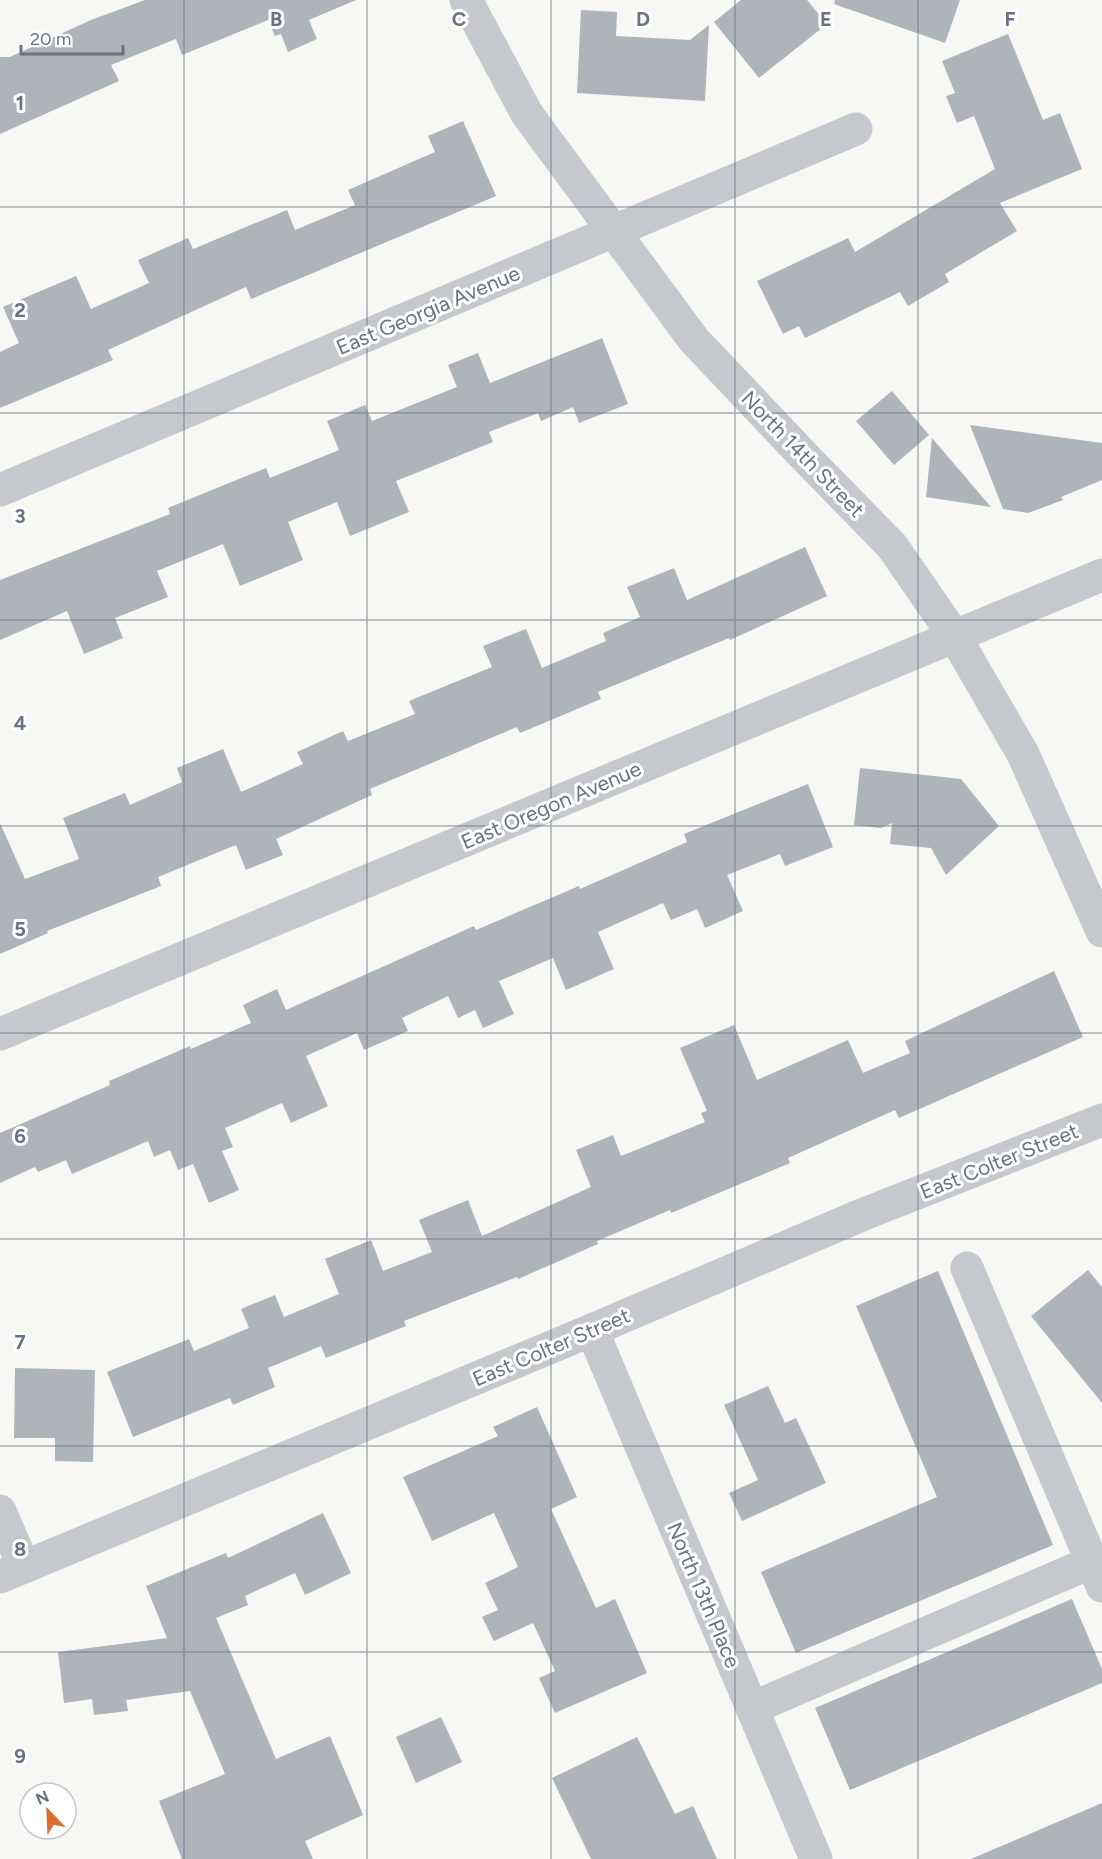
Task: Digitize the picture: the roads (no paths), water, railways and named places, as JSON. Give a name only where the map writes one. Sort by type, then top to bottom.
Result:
[{"type":"street","name":"North 14th Street","points":[[466,0],[527,114],[694,340],[892,546],[955,637],[1023,754],[1102,931]]},
{"type":"street","name":"East Georgia Avenue","points":[[0,490],[856,129]]},
{"type":"street","name":"East Oregon Avenue","points":[[0,1034],[1102,575]]},
{"type":"street","name":"East Colter Street","points":[[12,1572],[864,1214],[1102,1120]]},
{"type":"street","points":[[752,1708],[1097,1574],[967,1268]]},
{"type":"street","name":"North 13th Place","points":[[592,1330],[816,1859]]},
{"type":"street","points":[[0,1511],[12,1572]]}]
